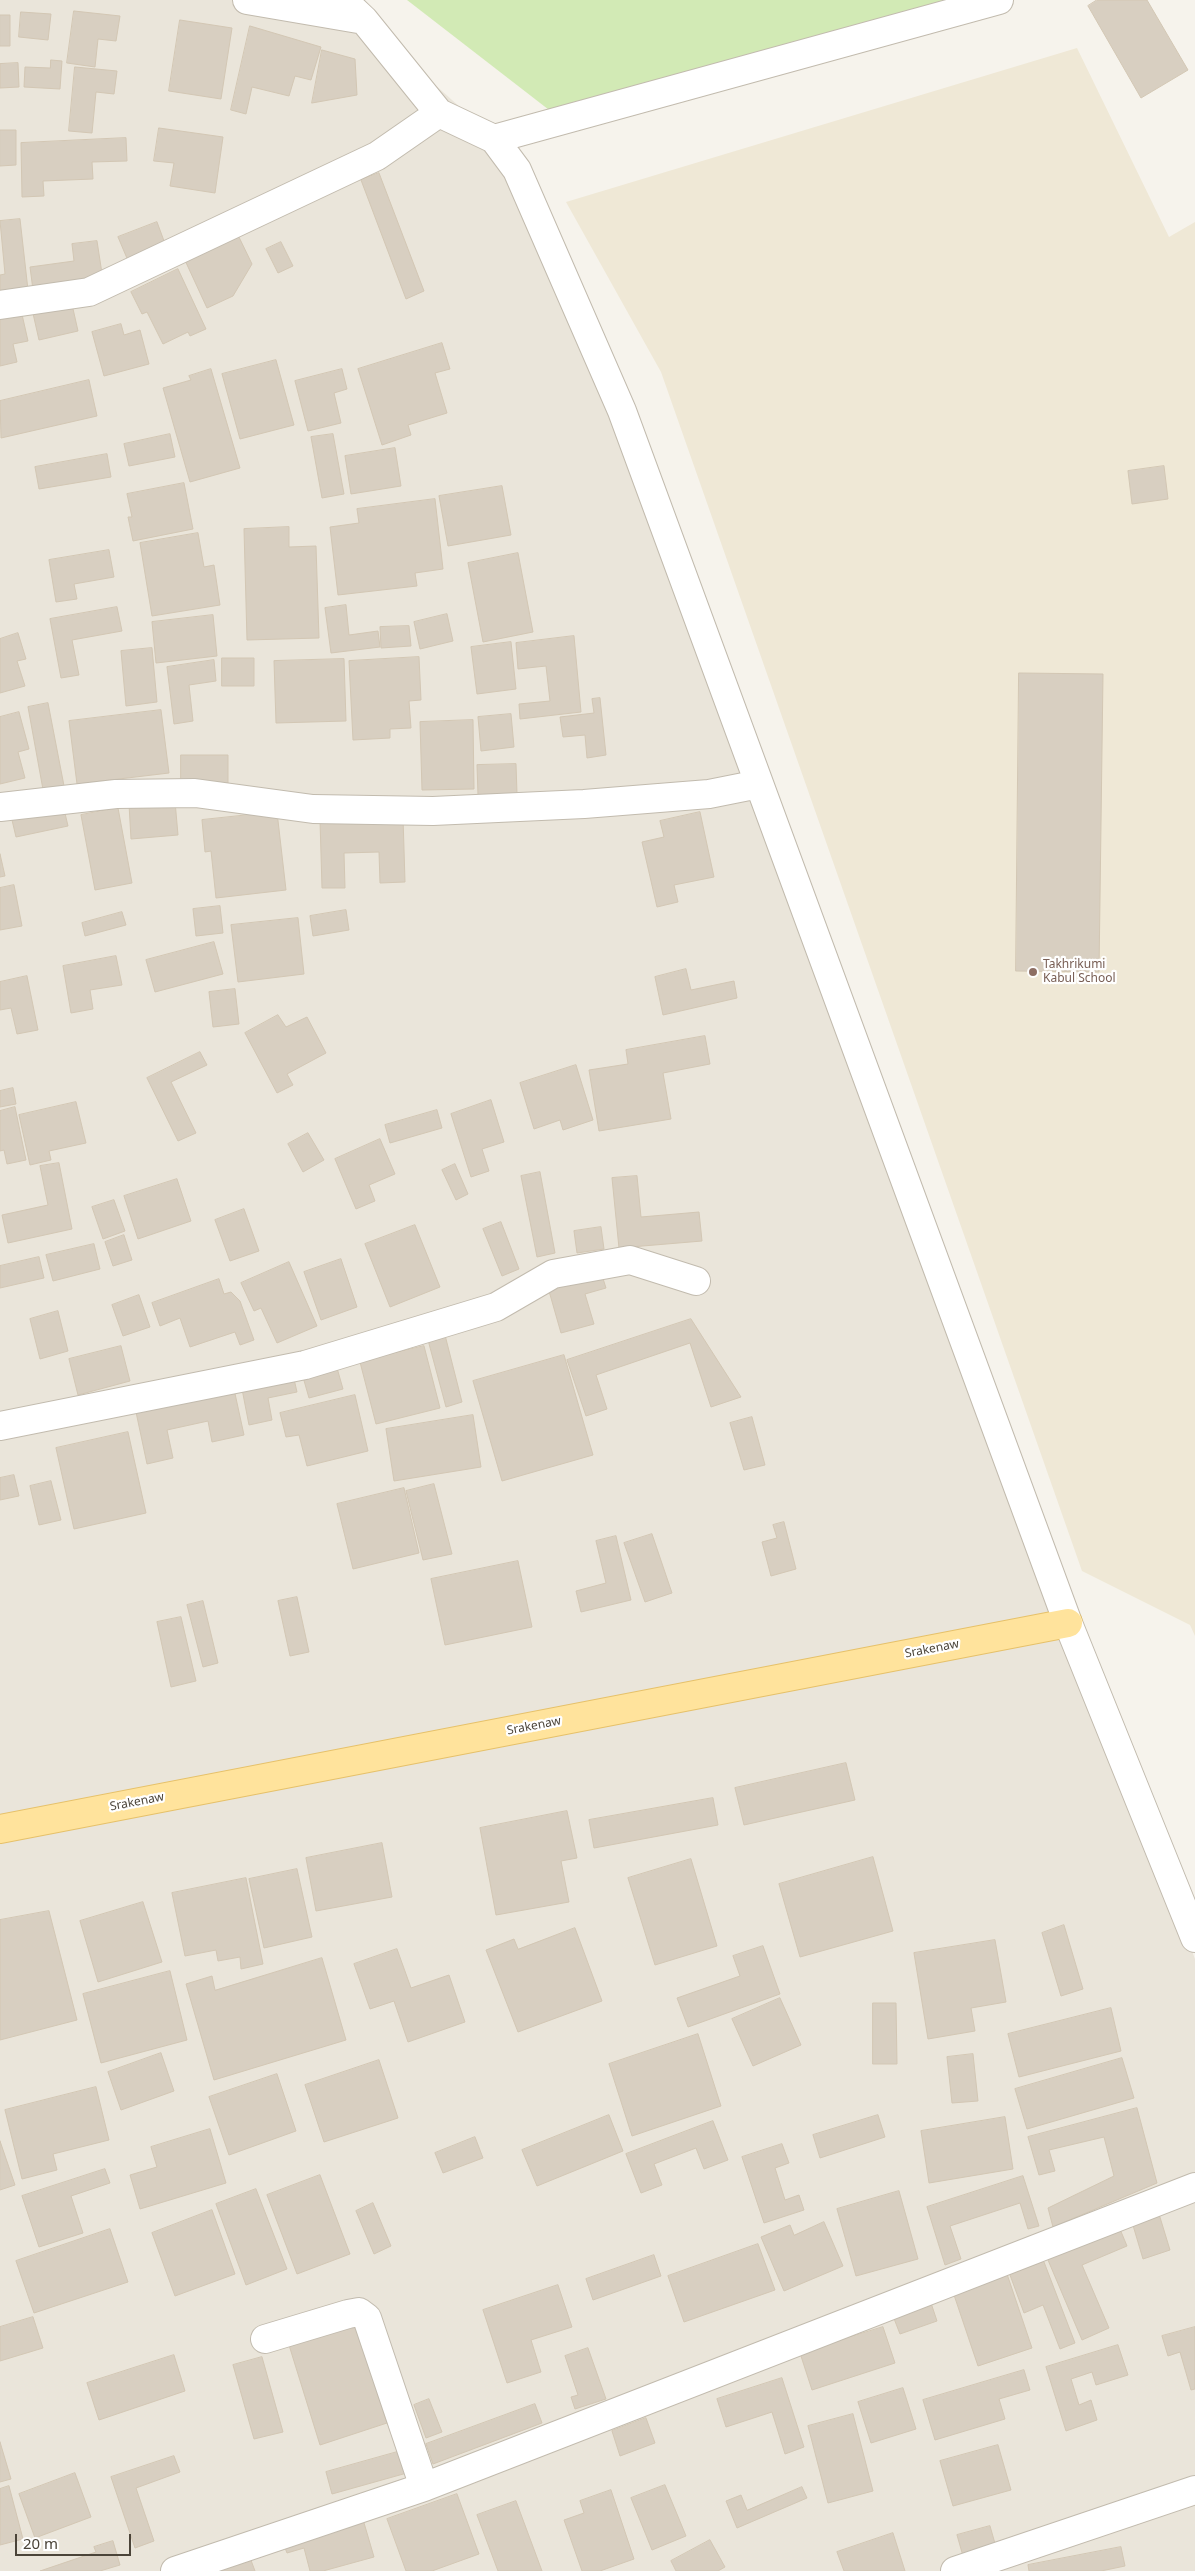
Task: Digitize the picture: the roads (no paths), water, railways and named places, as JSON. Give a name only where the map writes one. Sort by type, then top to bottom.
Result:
[{"type":"main road","name":"Srakenaw","points":[[0,1829],[1068,1623]]},
{"type":"street","points":[[247,0],[364,20]]},
{"type":"street","points":[[343,0],[364,20],[439,113],[494,139],[517,170],[622,411],[1068,1623],[1195,1938]]},
{"type":"street","points":[[494,139],[999,0]]},
{"type":"street","points":[[0,306],[89,292],[377,156],[439,113]]},
{"type":"street","points":[[0,808],[116,794],[195,793],[313,809],[433,811],[584,804],[709,794],[759,784]]},
{"type":"street","points":[[0,1426],[305,1365],[496,1307],[553,1274],[630,1260],[696,1281]]},
{"type":"street","points":[[175,2571],[424,2487],[1195,2187]]},
{"type":"street","points":[[265,2339],[348,2314],[359,2312],[367,2318],[424,2487]]},
{"type":"street","points":[[955,2571],[1195,2490]]},
{"type":"place","name":"Takhrikumi Kabul School","points":[[1033,972]]}]
